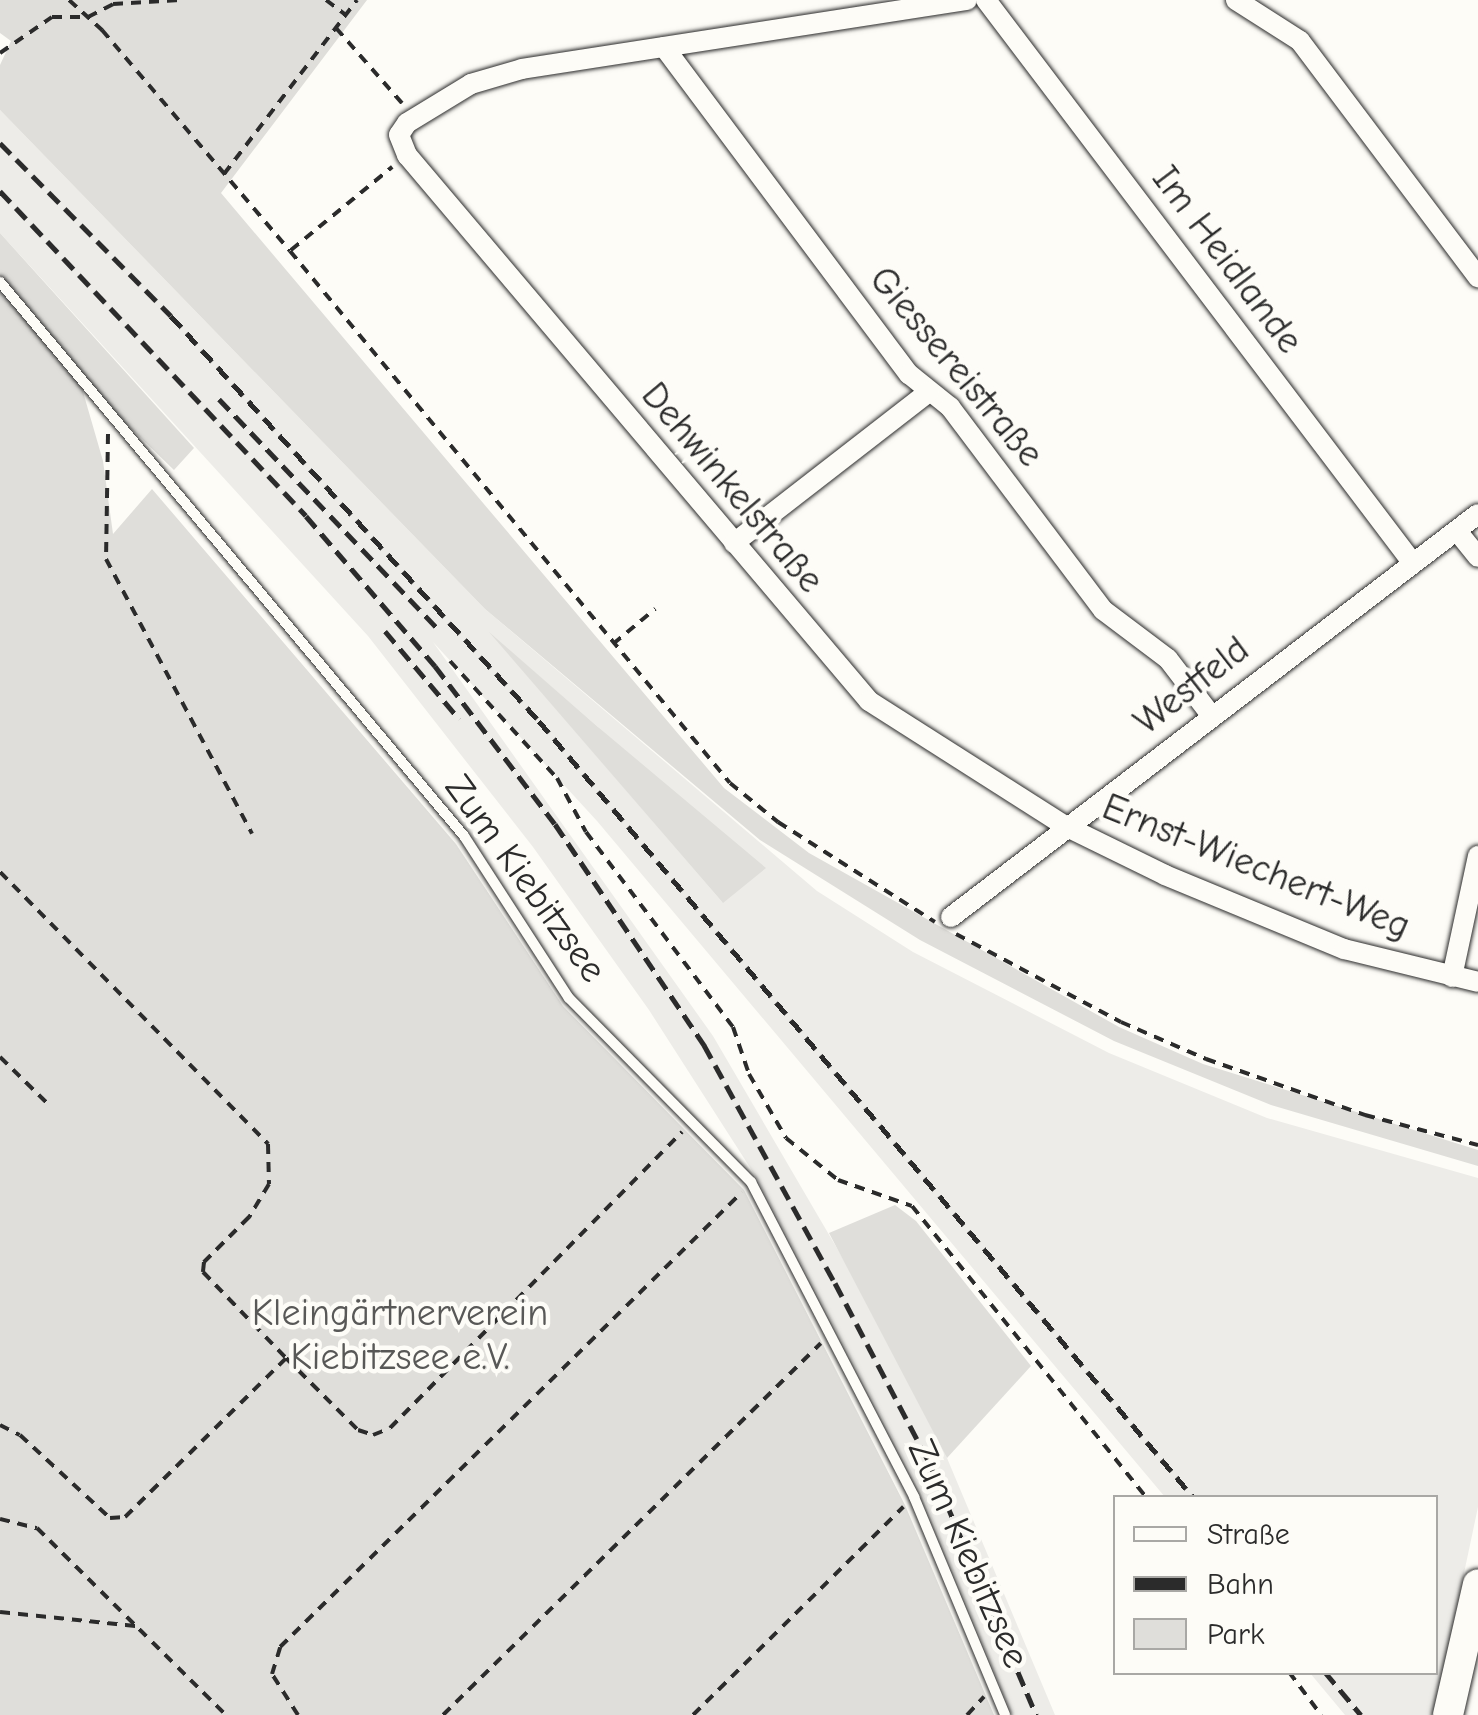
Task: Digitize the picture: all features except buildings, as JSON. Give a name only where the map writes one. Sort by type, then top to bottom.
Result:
[{"type":"street","points":[[403,145],[416,117],[471,84],[522,69],[967,0]]},
{"type":"street","name":"Im Heidlande","points":[[986,0],[1412,562]]},
{"type":"street","points":[[1236,0],[1300,41],[1478,277]]},
{"type":"street","name":"Giessereistraße","points":[[664,46],[929,392],[950,407],[1103,610],[1168,659],[1211,715]]},
{"type":"street","name":"Dehwinkelstraße","points":[[403,145],[869,701],[1067,827]]},
{"type":"street","points":[[734,543],[929,392]]},
{"type":"street","name":"Westfeld","points":[[951,917],[1478,514]]},
{"type":"street","points":[[1457,530],[1478,557]]},
{"type":"street","name":"Ernst-Wiechert-Weg","points":[[1067,827],[1344,949],[1478,982]]},
{"type":"street","points":[[1452,977],[1478,856]]},
{"type":"street","points":[[1448,1715],[1472,1648],[1478,1584]]},
{"type":"lane","name":"Zum Kiebitzsee","points":[[0,282],[106,414],[464,836],[569,998],[750,1182],[914,1497],[1005,1715]]},
{"type":"path","points":[[69,0],[88,16],[290,250],[730,782],[778,822],[944,927],[1121,1022],[1206,1059],[1365,1115],[1478,1145]]},
{"type":"path","points":[[0,52],[52,17],[88,16],[113,4],[180,0]]},
{"type":"path","points":[[326,0],[346,15]]},
{"type":"path","points":[[224,174],[357,0]]},
{"type":"path","points":[[336,28],[416,117]]},
{"type":"path","points":[[290,250],[403,145]]},
{"type":"path","points":[[106,414],[106,559],[252,834]]},
{"type":"path","points":[[612,644],[655,610]]},
{"type":"path","points":[[450,661],[557,778],[586,832],[732,1027],[749,1074],[786,1138],[838,1180],[912,1206],[1145,1495]]},
{"type":"path","points":[[0,872],[268,1144],[269,1184],[248,1217],[204,1262],[203,1272],[358,1430],[373,1436],[390,1428],[692,1122]]},
{"type":"path","points":[[0,1057],[48,1105]]},
{"type":"path","points":[[298,1715],[272,1674],[280,1647],[750,1182]]},
{"type":"path","points":[[443,1715],[832,1335]]},
{"type":"path","points":[[0,1426],[20,1434],[110,1518],[125,1517],[286,1358]]},
{"type":"path","points":[[693,1715],[914,1497]]},
{"type":"path","points":[[0,1519],[38,1528],[226,1715]]},
{"type":"path","points":[[0,1612],[136,1626]]},
{"type":"path","points":[[1291,1675],[1320,1715]]},
{"type":"path","points":[[967,1715],[994,1686]]},
{"type":"shaded area","points":[[0,110],[485,609],[817,891],[913,952],[1109,1053],[1267,1118],[1478,1178],[1478,1507],[1434,1715],[1345,1715],[1312,1675],[1438,1675],[1438,1495],[1163,1495],[597,821],[433,642],[713,1036],[873,1310],[947,1458],[1055,1715],[1012,1715],[922,1494],[758,1180],[649,1010],[533,847],[368,636],[0,233]],"holes":[[[496,639],[598,727],[723,903]]]},
{"type":"green space","points":[[0,0],[367,0],[221,193],[724,788],[809,853],[1119,1027],[1203,1064],[1478,1150],[1478,1166],[1271,1105],[1114,1041],[920,940],[760,840],[485,609],[0,110],[0,65],[11,41],[0,33]]},
{"type":"green space","name":"Kleingärtnerverein Kiebitzsee e.V.","points":[[0,233],[194,448],[174,470],[79,378],[103,461],[113,534],[152,489],[456,844],[563,1006],[744,1190],[905,1505],[994,1715],[0,1715]]},
{"type":"green space","points":[[489,632],[598,727],[766,868],[723,903]]},
{"type":"green space","points":[[895,1205],[916,1221],[1031,1366],[947,1458],[829,1233]]},
{"type":"railway","points":[[0,143],[171,316],[539,721],[1191,1495]]},
{"type":"railway","points":[[0,191],[306,516],[435,666],[555,824],[704,1045],[835,1283],[928,1460],[1036,1715]]},
{"type":"railway","points":[[219,399],[436,627]]},
{"type":"railway","points":[[385,631],[459,719]]},
{"type":"railway","points":[[1328,1675],[1361,1715]]}]
